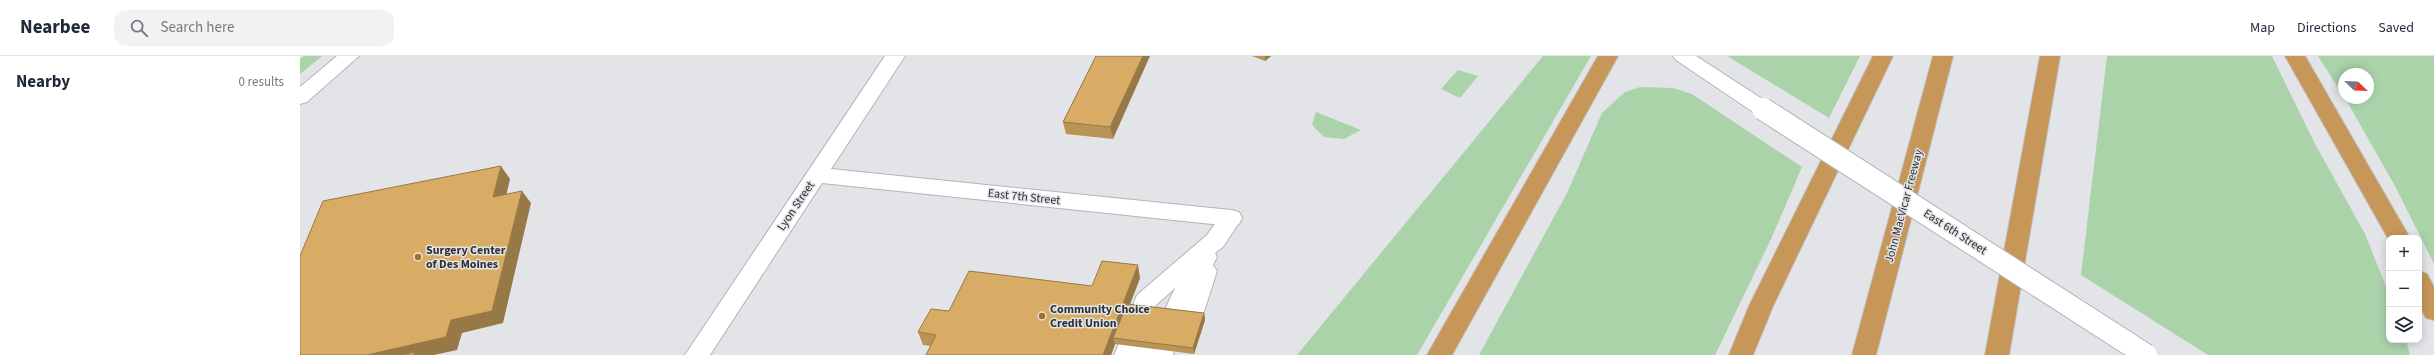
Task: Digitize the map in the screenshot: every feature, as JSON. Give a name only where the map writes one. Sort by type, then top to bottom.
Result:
[{"type":"highway","points":[[1439,355],[1608,56]]},
{"type":"highway","points":[[1741,355],[1761,306],[1883,56]]},
{"type":"highway","name":"John MacVicar Freeway","points":[[1864,355],[1943,56]]},
{"type":"highway","points":[[1997,355],[2050,56]]},
{"type":"highway","points":[[2295,56],[2397,235]]},
{"type":"highway","points":[[2422,286],[2434,312]]},
{"type":"street","points":[[300,97],[349,56]]},
{"type":"street","name":"Lyon Street","points":[[698,355],[895,56]]},
{"type":"street","name":"East 6th Street","points":[[1683,56],[2146,355]]},
{"type":"street","name":"East 7th Street","points":[[817,175],[1231,218]]},
{"type":"lane","points":[[1215,241],[1161,303],[1166,315],[1231,218]]},
{"type":"green space","points":[[304,56],[322,56],[300,74],[300,59]]},
{"type":"green space","points":[[1543,56],[1591,56],[1417,355],[1297,355]]},
{"type":"green space","points":[[1727,56],[1860,56],[1829,118]]},
{"type":"green space","points":[[2107,56],[2272,56],[2314,142],[2365,234],[2386,286],[2386,343],[2407,343],[2410,355],[2208,355],[2081,275]]},
{"type":"green space","points":[[2318,56],[2434,56],[2434,264],[2422,240],[2422,235],[2420,235],[2395,186],[2348,104],[2374,104],[2374,68],[2338,68],[2338,88]]},
{"type":"green space","points":[[1458,70],[1478,76],[1460,98],[1441,89]]},
{"type":"green space","points":[[1640,87],[1673,88],[1692,94],[1802,167],[1772,237],[1715,355],[1479,355],[1567,193],[1602,113],[1625,92]]},
{"type":"green space","points":[[1316,112],[1361,130],[1344,139],[1324,137],[1312,125]]},
{"type":"building","points":[[1096,56],[1143,56],[1110,127],[1063,122]]},
{"type":"building","name":"Surgery Center of Des Moines","points":[[501,166],[493,197],[522,191],[492,311],[451,320],[446,337],[367,355],[300,355],[300,256],[323,201]]},
{"type":"building","name":"Community Choice Credit Union","points":[[1102,261],[1138,265],[1103,355],[926,355],[936,335],[918,332],[931,309],[949,311],[969,271],[1092,286]]},
{"type":"building","points":[[1127,304],[1204,313],[1193,348],[1113,338]]},
{"type":"building","points":[[415,352],[414,355],[401,355]]},
{"type":"place","name":"Surgery Center of Des Moines","points":[[418,257]]},
{"type":"place","name":"Community Choice Credit Union","points":[[1042,316]]}]
